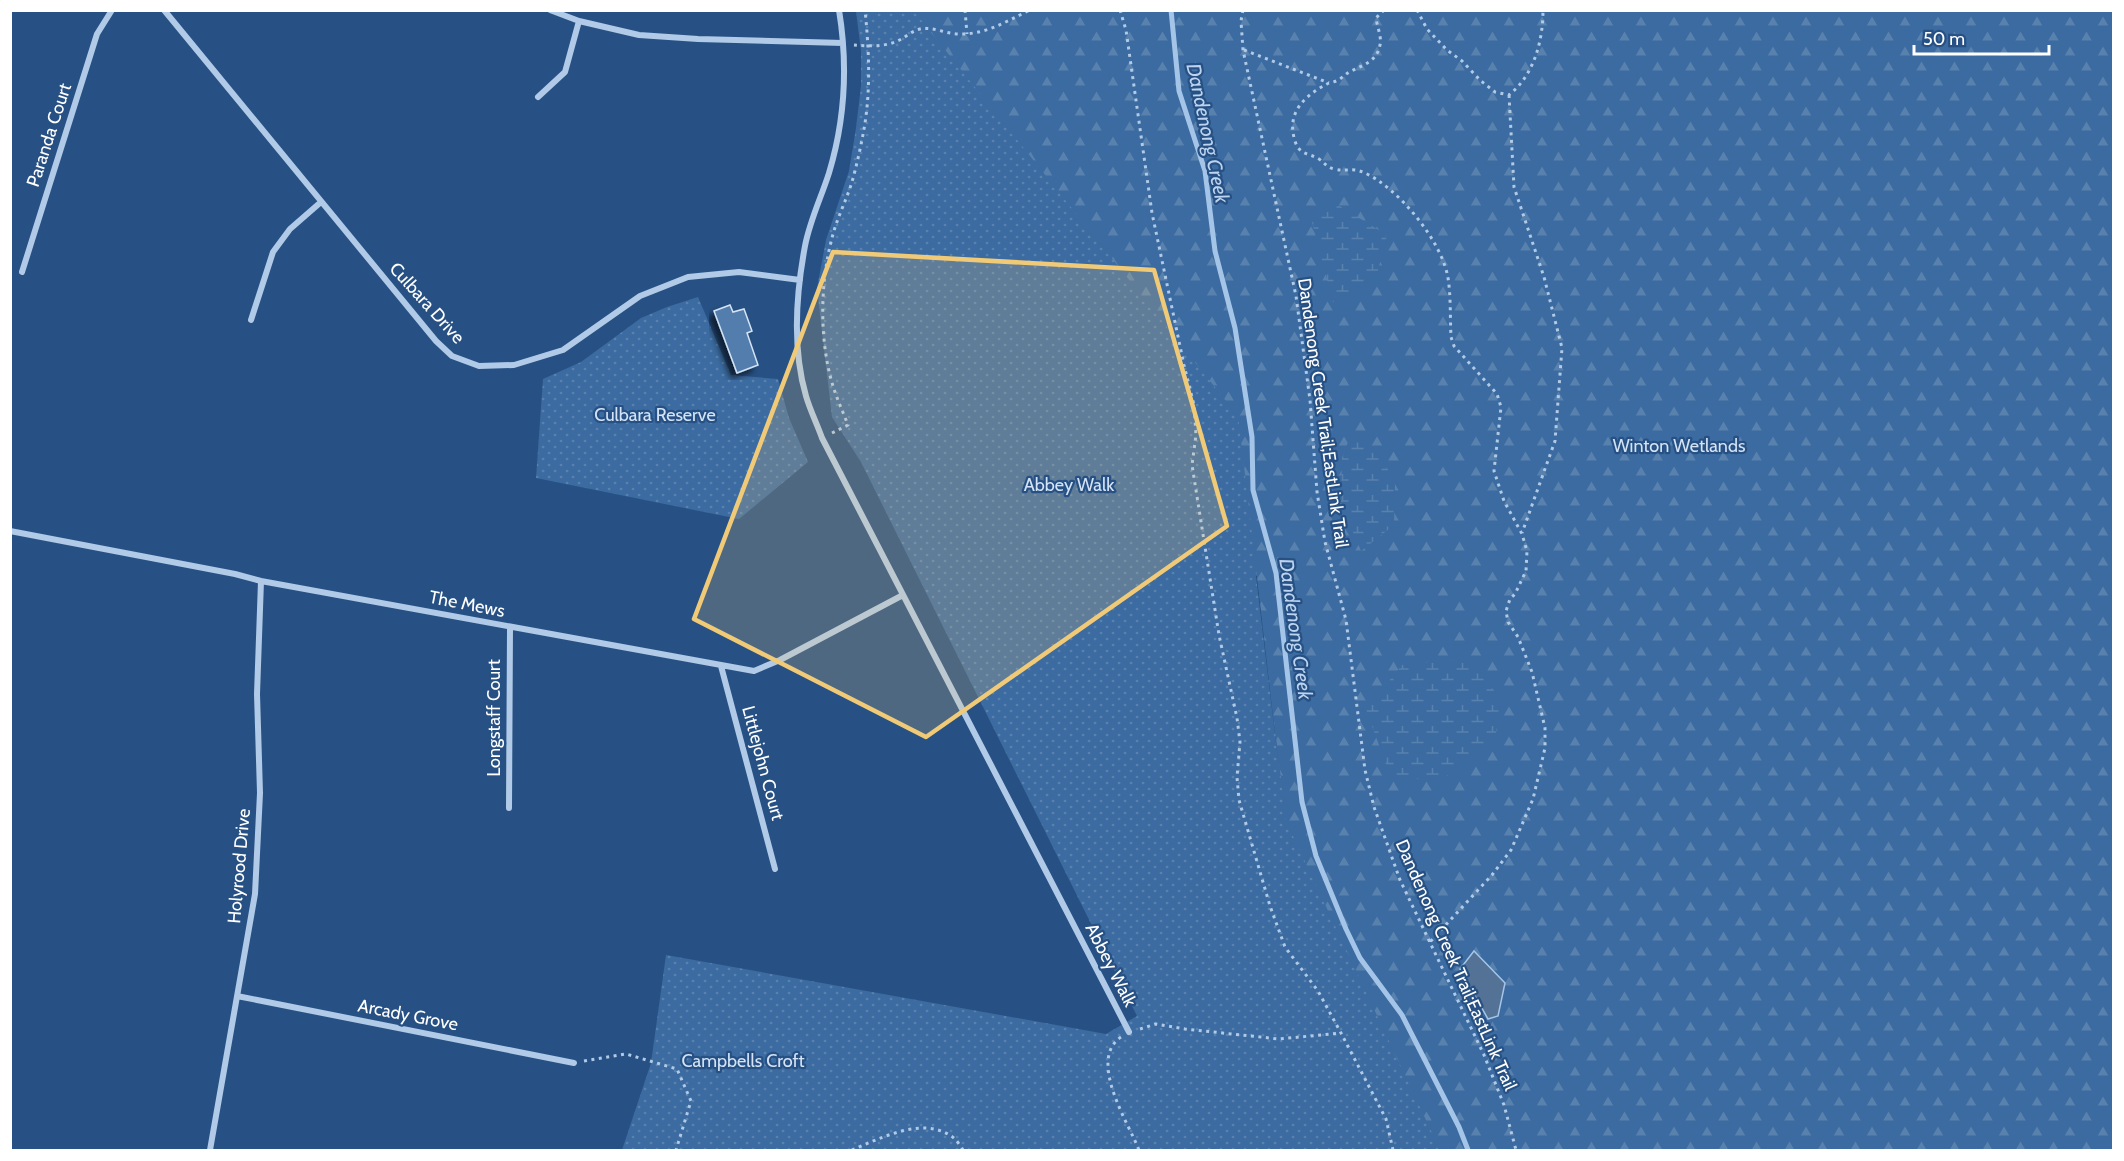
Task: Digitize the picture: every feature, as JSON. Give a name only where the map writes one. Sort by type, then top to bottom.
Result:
[{"type":"street","name":"Paranda Court","points":[[22,272],[97,34],[112,10]]},
{"type":"street","name":"Culbara Drive","points":[[164,10],[436,341],[452,356],[479,366],[514,365],[563,350],[640,296],[688,278],[739,272],[800,280]]},
{"type":"street","points":[[550,10],[579,21],[639,35],[843,44]]},
{"type":"street","name":"Abbey Walk","points":[[839,10],[845,69],[837,142],[813,213],[800,280],[797,322],[799,357],[806,396],[822,438],[1129,1032]]},
{"type":"street","points":[[538,97],[565,72],[579,21]]},
{"type":"street","points":[[251,320],[273,252],[290,229],[321,202]]},
{"type":"street","name":"The Mews","points":[[10,531],[510,628],[753,671],[780,660],[903,595]]},
{"type":"street","name":"Holyrood Drive","points":[[210,1150],[255,894],[260,793],[257,694],[261,581]]},
{"type":"street","name":"Longstaff Court","points":[[509,808],[510,628]]},
{"type":"street","name":"Littlejohn Court","points":[[721,666],[775,869]]},
{"type":"street","name":"Arcady Grove","points":[[237,996],[574,1063]]},
{"type":"path","points":[[822,438],[848,424],[831,376],[823,316],[824,287],[832,240],[851,184],[865,127],[869,46],[865,10]]},
{"type":"path","points":[[965,10],[967,34]]},
{"type":"path","points":[[843,44],[869,46],[897,42],[920,29],[967,34],[992,29],[1030,10]]},
{"type":"path","points":[[1120,10],[1126,30],[1152,213],[1194,405],[1196,435],[1192,465],[1216,624],[1237,718],[1240,742],[1237,777],[1239,800],[1270,906],[1285,947],[1318,991],[1341,1033],[1386,1119],[1393,1150]]},
{"type":"path","name":"Dandenong Creek Trail;EastLink Trail","points":[[1243,10],[1243,50],[1296,296],[1310,400],[1317,492],[1325,542],[1346,620],[1365,770],[1374,807],[1400,880],[1484,1055],[1504,1105],[1516,1150]]},
{"type":"path","points":[[1384,10],[1376,18],[1380,45],[1371,63],[1347,73],[1338,81],[1329,83],[1309,95],[1295,110],[1293,133],[1295,143],[1302,153],[1320,159],[1325,166],[1340,170],[1353,168],[1389,189],[1410,210],[1434,242],[1442,258],[1448,276],[1451,337],[1454,346],[1497,394],[1501,407],[1494,471],[1504,501],[1522,534],[1527,551],[1526,571],[1506,611],[1508,622],[1518,637],[1532,672],[1545,728],[1545,748],[1533,799],[1511,850],[1485,883],[1430,942]]},
{"type":"path","points":[[1417,10],[1427,29],[1447,50],[1495,92],[1509,95],[1522,85],[1536,56],[1543,30],[1543,10]]},
{"type":"path","points":[[1243,50],[1329,83]]},
{"type":"path","points":[[1509,95],[1514,187],[1544,277],[1562,348],[1556,441],[1522,534]]},
{"type":"path","points":[[1139,1150],[1131,1129],[1121,1115],[1113,1090],[1108,1061],[1115,1041],[1129,1032],[1156,1024],[1280,1039],[1341,1033]]},
{"type":"path","points":[[574,1063],[626,1054],[677,1070],[690,1101],[676,1150]]},
{"type":"path","points":[[852,1150],[916,1128],[934,1128],[955,1139],[963,1150]]},
{"type":"highlighted area","points":[[833,252],[1154,270],[1227,526],[926,737],[694,619]]},
{"type":"green space","name":"Winton Wetlands","points":[[856,11],[2113,11],[2113,1150],[622,1150],[651,1063],[666,955],[1106,1034],[1137,1016],[861,462],[832,417],[817,288],[826,240],[849,171],[861,86],[861,51]],"holes":[[[1256,576],[1257,576],[1279,768]]]},
{"type":"green space","name":"Winton Wetlands","points":[[914,11],[2113,11],[2113,1150],[1440,1150],[1286,821],[1238,416]]},
{"type":"green space","points":[[1338,205],[1387,235],[1375,282],[1334,306],[1312,222]]},
{"type":"green space","name":"Culbara Reserve","points":[[698,297],[731,375],[778,379],[789,418],[808,462],[739,519],[536,478],[543,379],[581,362],[641,318]]},
{"type":"green space","points":[[1350,437],[1381,456],[1395,484],[1394,525],[1361,551],[1341,503],[1342,458]]},
{"type":"green space","points":[[1467,658],[1501,699],[1494,746],[1435,783],[1389,773],[1366,709],[1402,665]]},
{"type":"shaded area","points":[[1474,951],[1505,983],[1498,1016],[1488,1019],[1460,969]]},
{"type":"building","points":[[730,305],[733,312],[744,309],[752,331],[747,333],[758,365],[737,373],[714,311]]},
{"type":"waterway","name":"Dandenong Creek","points":[[1171,10],[1179,91],[1205,171],[1215,251],[1235,328],[1252,437],[1253,490],[1276,573],[1302,802],[1316,856],[1360,958],[1402,1015],[1459,1127],[1468,1150]]},
{"type":"park label","name":"Campbells Croft","points":[[743,1061]]}]
